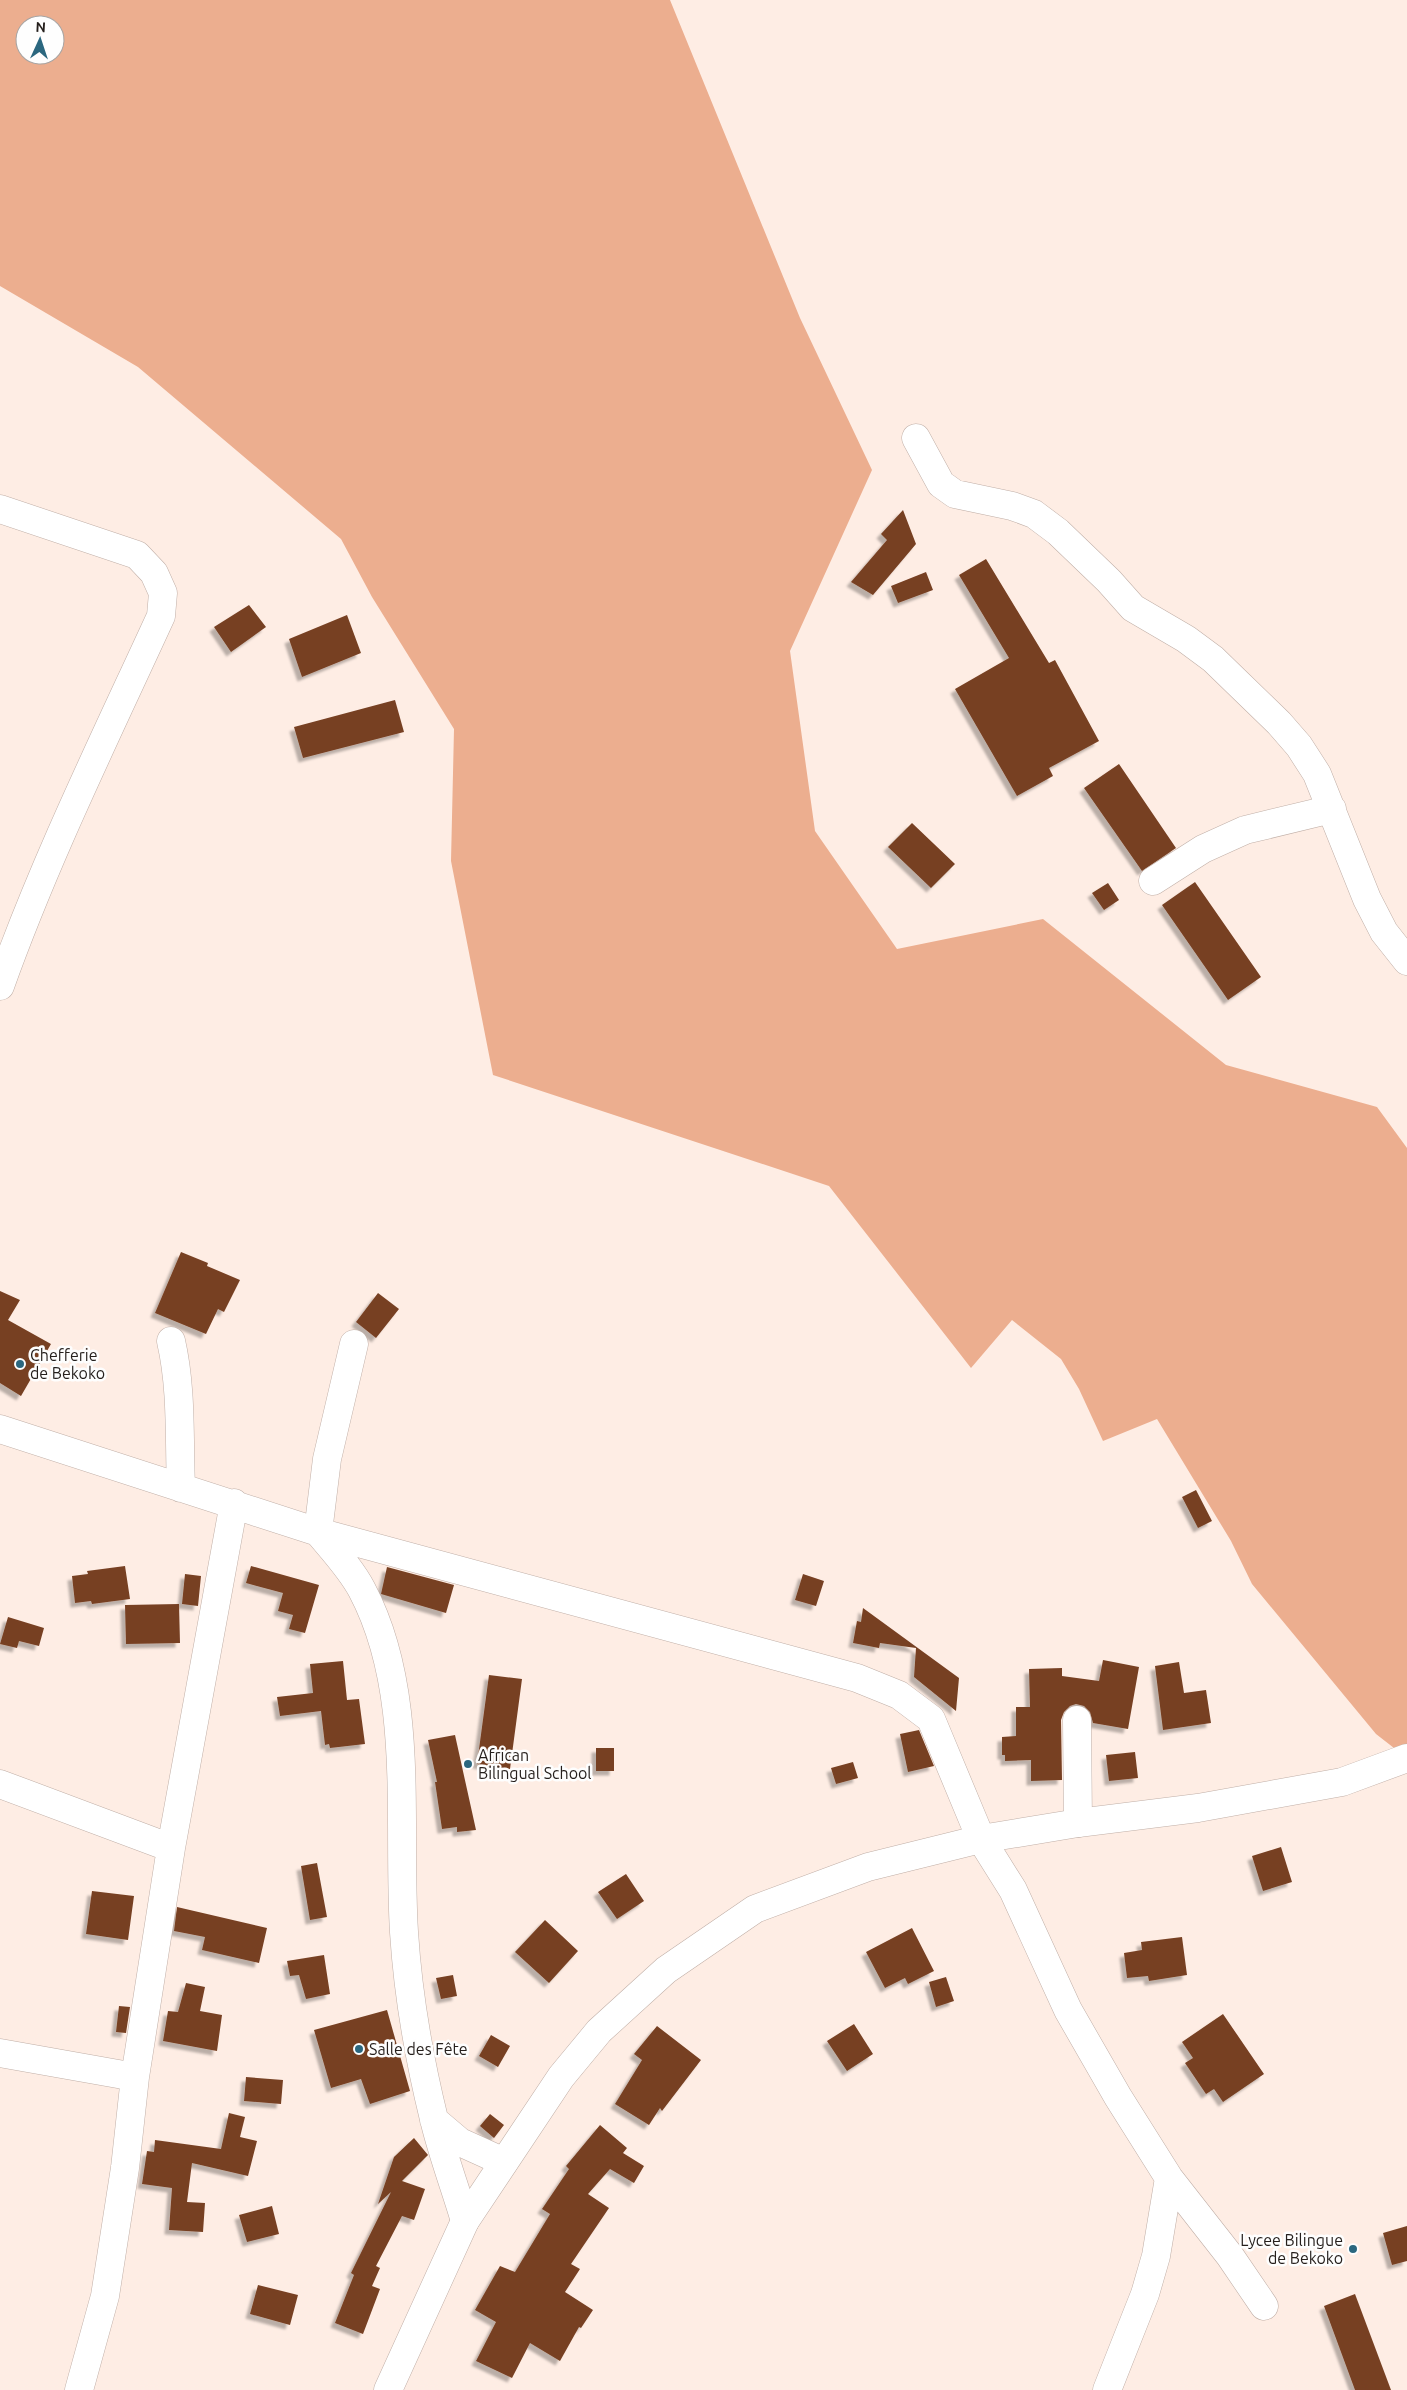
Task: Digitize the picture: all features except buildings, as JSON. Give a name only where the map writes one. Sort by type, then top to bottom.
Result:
[{"type":"street","points":[[916,438],[941,484],[955,494],[1012,506],[1034,514],[1083,556],[1133,608],[1186,639],[1213,659],[1241,689],[1263,707],[1299,746],[1317,774],[1332,809],[1350,862],[1376,918],[1407,961]]},
{"type":"street","points":[[0,510],[137,555],[154,573],[163,593],[161,616],[92,764],[12,952],[0,986]]},
{"type":"street","points":[[1153,881],[1204,849],[1245,830],[1332,809]]},
{"type":"street","points":[[171,1341],[177,1365],[179,1394],[181,1488]]},
{"type":"street","points":[[354,1344],[327,1459],[318,1532],[361,1589],[379,1629],[389,1664],[399,1736],[402,1779],[404,1932],[412,2007],[434,2120],[465,2221]]},
{"type":"street","points":[[0,1429],[181,1488],[234,1503],[318,1532],[857,1678],[899,1695],[931,1719],[981,1839],[1013,1890],[1068,2010],[1118,2097],[1169,2178],[1230,2256],[1264,2306]]},
{"type":"street","points":[[79,2390],[105,2296],[135,2077],[170,1848],[234,1503]]},
{"type":"street","points":[[1077,1720],[1078,1823]]},
{"type":"street","points":[[388,2390],[465,2221],[561,2077],[599,2031],[666,1970],[755,1910],[868,1867],[981,1839],[1078,1823],[1198,1808],[1342,1782],[1407,1758]]},
{"type":"street","points":[[0,1784],[170,1848]]},
{"type":"street","points":[[0,2053],[135,2077]]},
{"type":"street","points":[[434,2120],[460,2142],[504,2162]]},
{"type":"street","points":[[1107,2390],[1145,2294],[1156,2256],[1169,2178]]},
{"type":"shaded area","points":[[0,0],[670,0],[800,318],[872,470],[790,651],[815,831],[897,949],[1043,919],[1226,1065],[1377,1107],[1407,1148],[1407,1761],[1403,1755],[1376,1734],[1252,1584],[1231,1541],[1157,1419],[1103,1441],[1079,1389],[1061,1359],[1012,1320],[971,1368],[829,1186],[493,1075],[451,861],[454,729],[372,597],[341,539],[138,367],[0,286]]},
{"type":"place","name":"Chefferie de Bekoko","points":[[20,1364]]},
{"type":"place","name":"African Bilingual School","points":[[468,1764]]},
{"type":"place","name":"Salle des Fête","points":[[359,2049]]},
{"type":"place","name":"Lycee Bilingue de Bekoko","points":[[1353,2249]]}]
